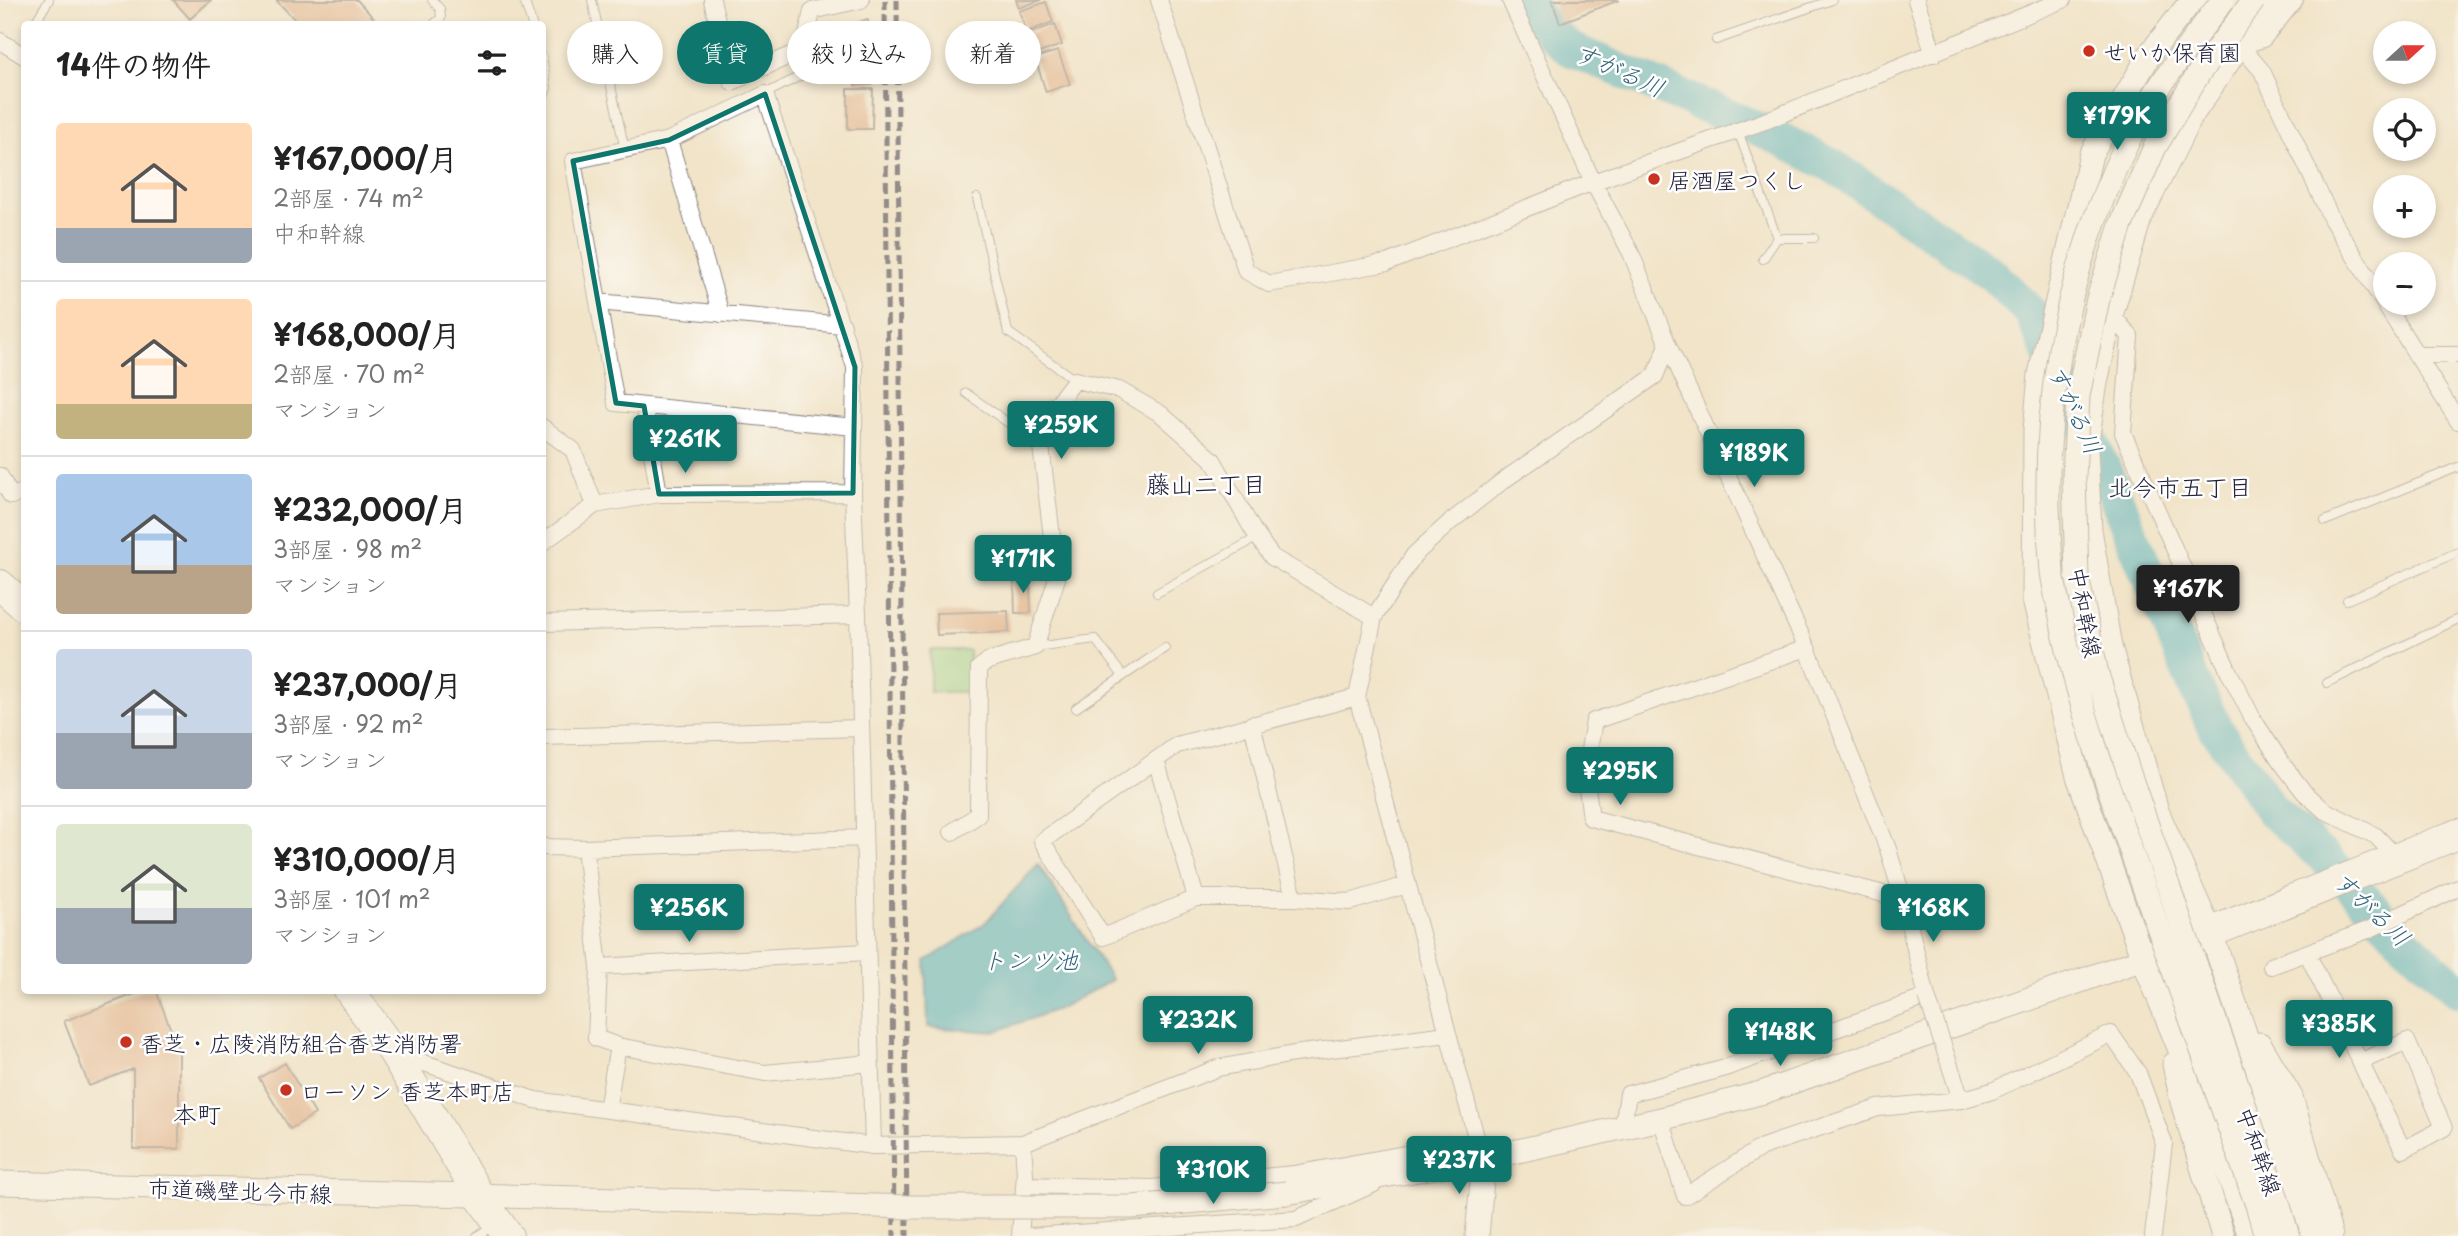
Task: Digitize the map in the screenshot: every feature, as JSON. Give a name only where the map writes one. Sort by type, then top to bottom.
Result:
[{"type":"highway","points":[[0,584],[21,603]]},
{"type":"highway","points":[[2143,959],[2458,834]]},
{"type":"highway","points":[[352,994],[394,1053],[480,1197],[494,1231]]},
{"type":"main road","points":[[2192,0],[2152,51],[2091,153],[2040,374],[2035,431],[2034,600],[2078,776],[2164,1015],[2216,1139],[2249,1236]]},
{"type":"main road","name":"中和幹線","points":[[2223,0],[2175,64],[2130,137],[2095,215],[2073,286],[2053,390],[2048,474],[2052,573],[2074,678],[2106,781],[2254,1195],[2266,1236]]},
{"type":"main road","name":"中和幹線","points":[[2253,0],[2199,73],[2155,147],[2120,225],[2098,299],[2078,396],[2074,477],[2077,576],[2097,674],[2276,1196],[2287,1236]]},
{"type":"main road","points":[[2275,0],[2239,46],[2190,118],[2140,218],[2111,314],[2096,382],[2086,449],[2090,530],[2110,647],[2157,810],[2211,933],[2314,1236]]},
{"type":"main road","name":"市道磯壁北今市線","points":[[0,1183],[911,1207],[1132,1207],[1286,1194],[1482,1159],[1763,1093],[2143,959]]},
{"type":"main road","points":[[2238,1009],[2291,1097],[2330,1236]]},
{"type":"main road","points":[[2164,1015],[2182,1102],[2223,1236]]},
{"type":"main road","points":[[1477,1236],[1482,1159]]},
{"type":"street","points":[[712,0],[732,82],[804,49],[812,11],[861,0]]},
{"type":"street","points":[[1158,0],[1246,271],[1269,284],[1387,262],[1593,182],[1765,121],[1934,54],[2040,5],[2063,0]]},
{"type":"street","points":[[1510,0],[1593,182],[1631,253],[1668,345],[1807,648],[1888,849],[1927,997],[1961,1100]]},
{"type":"street","points":[[1916,0],[1934,54]]},
{"type":"street","points":[[2201,0],[2262,71],[2332,220],[2458,421]]},
{"type":"street","points":[[2239,46],[2263,39],[2295,0]]},
{"type":"street","points":[[0,41],[21,51]]},
{"type":"street","points":[[854,427],[616,403],[573,160],[669,140],[765,94],[843,325],[855,367],[853,493],[873,1146]]},
{"type":"street","points":[[669,140],[721,314]]},
{"type":"street","points":[[598,302],[843,325]]},
{"type":"street","points":[[2111,314],[2130,335],[2123,433],[2229,672],[2253,719],[2304,792],[2324,810],[2376,835],[2384,863]]},
{"type":"street","points":[[1482,1159],[1357,698],[1374,617],[1414,555],[1449,523],[1504,480],[1655,376],[1668,345]]},
{"type":"street","points":[[2416,355],[2458,355]]},
{"type":"street","points":[[952,832],[978,815],[979,668],[988,661],[1035,647],[1057,578],[1041,446],[1051,413],[1075,380],[1119,390],[1161,414],[1213,460],[1272,557],[1374,617]]},
{"type":"street","points":[[644,406],[659,494]]},
{"type":"street","points":[[546,430],[573,450],[595,505]]},
{"type":"street","points":[[0,475],[11,496],[21,493]]},
{"type":"street","points":[[546,540],[595,505],[659,494],[853,493]]},
{"type":"street","points":[[546,623],[858,615]]},
{"type":"street","points":[[1807,648],[1594,722],[1585,773],[1591,818],[1903,899]]},
{"type":"street","points":[[1357,698],[1177,745],[1042,841],[1103,937],[1196,898],[1294,898],[1350,902],[1407,886]]},
{"type":"street","points":[[1252,724],[1294,898]]},
{"type":"street","points":[[546,737],[861,728]]},
{"type":"street","points":[[1156,760],[1196,898]]},
{"type":"street","points":[[546,847],[864,838]]},
{"type":"street","points":[[585,848],[599,967],[596,1038],[618,1046],[765,1073],[870,1063]]},
{"type":"street","points":[[2271,966],[2368,930],[2458,888]]},
{"type":"street","points":[[599,967],[867,953]]},
{"type":"street","points":[[2307,953],[2360,1062],[2403,1150],[2444,1128],[2407,1041],[2360,1062]]},
{"type":"street","points":[[1623,1126],[1628,1094],[1721,1069],[1927,997]]},
{"type":"street","points":[[394,1053],[536,1100],[873,1146],[1023,1143],[1218,1068],[1294,1054],[1447,1034]]},
{"type":"street","points":[[1661,1118],[1685,1196],[1762,1147],[1878,1108],[1961,1100],[1992,1091],[2111,1034],[2138,1073],[2164,1143],[2153,1236]]},
{"type":"street","points":[[607,1110],[618,1046]]},
{"type":"street","points":[[1020,1236],[1024,1185],[1023,1143]]},
{"type":"street","points":[[1024,1185],[1152,1188],[1294,1174],[1405,1154],[1455,1163]]},
{"type":"street","points":[[1030,1236],[1296,1219],[1395,1174]]},
{"type":"lane","points":[[36,21],[49,0]]},
{"type":"lane","points":[[432,0],[440,9],[441,18],[438,21]]},
{"type":"lane","points":[[524,0],[531,21]]},
{"type":"lane","points":[[592,0],[625,150]]},
{"type":"lane","points":[[1716,40],[1832,0]]},
{"type":"lane","points":[[765,94],[787,83]]},
{"type":"lane","points":[[1738,131],[1777,238]]},
{"type":"lane","points":[[977,198],[1007,332],[1075,380]]},
{"type":"lane","points":[[1777,238],[1814,238]]},
{"type":"lane","points":[[1763,259],[1777,238]]},
{"type":"lane","points":[[966,393],[1041,446]]},
{"type":"lane","points":[[2325,521],[2458,467]]},
{"type":"lane","points":[[1157,593],[1258,537]]},
{"type":"lane","points":[[2347,600],[2458,552]]},
{"type":"lane","points":[[2327,683],[2458,619]]},
{"type":"lane","points":[[1035,647],[1095,639],[1123,677]]},
{"type":"lane","points":[[1076,708],[1165,648]]},
{"type":"highlighted area","points":[[765,94],[855,367],[853,493],[659,494],[644,406],[616,403],[573,161],[669,140]]},
{"type":"green space","points":[[930,650],[969,650],[969,692],[930,692]]},
{"type":"water","name":"トンツ池","points":[[1038,864],[1112,980],[1060,1008],[994,1032],[928,1027],[926,961],[985,923]]},
{"type":"building","points":[[173,0],[211,0],[190,19]]},
{"type":"building","points":[[276,0],[357,0],[376,21],[296,21]]},
{"type":"building","points":[[1016,0],[1041,0],[1019,8]]},
{"type":"building","points":[[1552,0],[1619,0],[1560,23]]},
{"type":"building","points":[[1046,2],[1053,22],[1041,27],[1041,21],[1023,21],[1019,11]]},
{"type":"building","points":[[1055,24],[1062,45],[1041,52],[1041,29]]},
{"type":"building","points":[[1058,51],[1070,84],[1046,92],[1041,77],[1041,56]]},
{"type":"building","points":[[848,89],[873,89],[872,129],[848,129]]},
{"type":"building","points":[[1030,577],[1031,613],[1015,613],[1014,578]]},
{"type":"building","points":[[1008,611],[1009,632],[937,635],[936,613]]},
{"type":"building","points":[[135,994],[157,994],[179,1052],[179,1149],[133,1149],[133,1069],[89,1086],[64,1021]]},
{"type":"building","points":[[285,1063],[315,1114],[290,1129],[259,1078]]},
{"type":"waterway","name":"すがる川","points":[[1529,0],[1541,21],[1570,49],[1766,132],[1833,166],[1992,274],[2031,313],[2104,469],[2193,682],[2216,729],[2272,811],[2326,859],[2405,942],[2458,990]]},
{"type":"railway","points":[[885,0],[894,1236]]},
{"type":"railway","points":[[897,0],[907,1236]]},
{"type":"place","name":"せいか保育園","points":[[2089,51]]},
{"type":"place","name":"居酒屋つくし","points":[[1654,179]]},
{"type":"place","name":"香芝・広陵消防組合香芝消防署","points":[[126,1042]]},
{"type":"place","name":"ローソン 香芝本町店","points":[[286,1090]]},
{"type":"district","name":"藤山二丁目","points":[[1206,483]]},
{"type":"district","name":"北今市五丁目","points":[[2180,486]]},
{"type":"district","name":"本町","points":[[197,1113]]}]
